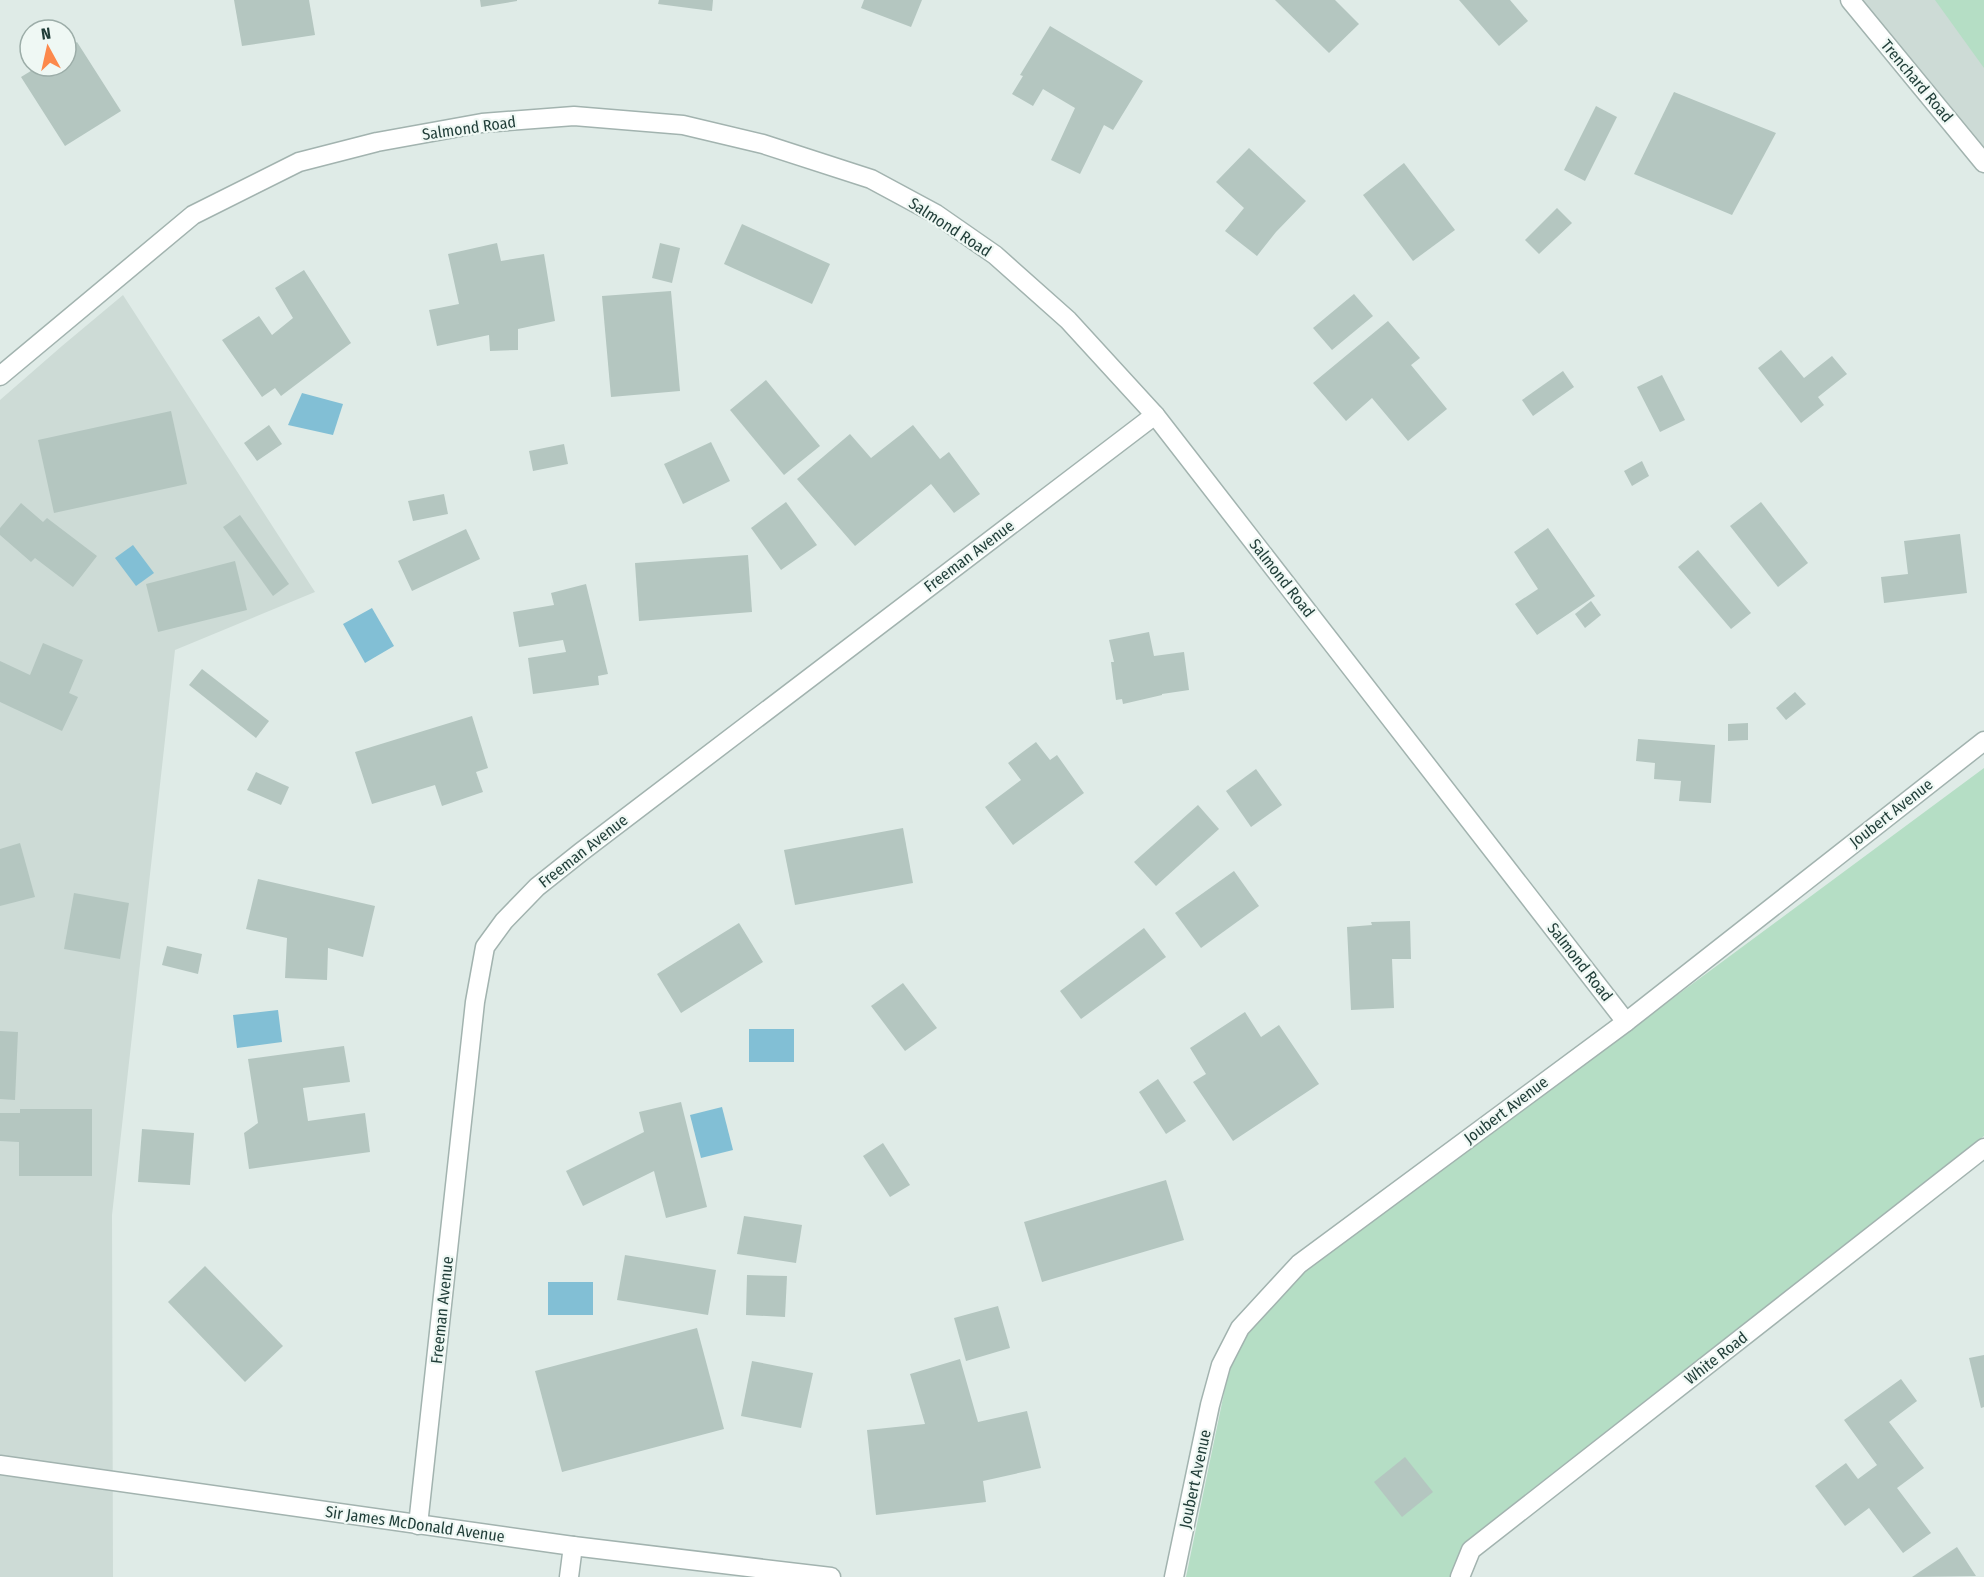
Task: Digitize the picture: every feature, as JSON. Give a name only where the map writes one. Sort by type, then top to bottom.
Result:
[{"type":"street","name":"Trenchard Road","points":[[1850,0],[1984,163]]},
{"type":"street","name":"Salmond Road","points":[[0,376],[193,214],[299,162],[377,142],[482,123],[574,116],[683,125],[763,144],[871,179],[936,214],[995,255],[1068,321],[1155,415],[1626,1022]]},
{"type":"street","name":"Freeman Avenue","points":[[418,1525],[476,1002],[485,946],[504,921],[537,887],[581,852],[1155,415]]},
{"type":"street","name":"Joubert Avenue","points":[[1174,1577],[1210,1406],[1221,1365],[1240,1328],[1299,1264],[1626,1022],[1984,741]]},
{"type":"street","name":"White Road","points":[[1460,1577],[1471,1550],[1984,1148]]},
{"type":"street","name":"Sir James McDonald Avenue","points":[[0,1465],[573,1546],[831,1577]]},
{"type":"street","points":[[569,1577],[573,1546]]},
{"type":"shaded area","points":[[1860,0],[1984,0],[1984,149]]},
{"type":"shaded area","points":[[123,295],[315,592],[175,650],[112,1215],[113,1577],[0,1577],[0,400]]},
{"type":"green space","points":[[1935,0],[1984,0],[1984,68]]},
{"type":"green space","points":[[1984,768],[1984,1136],[1464,1543],[1450,1577],[1186,1577],[1229,1369],[1248,1334],[1303,1272]]},
{"type":"water","points":[[302,393],[343,404],[333,435],[288,425]]},
{"type":"water","points":[[133,545],[154,573],[136,586],[115,558]]},
{"type":"water","points":[[372,608],[394,646],[365,663],[343,624]]},
{"type":"water","points":[[278,1010],[282,1042],[237,1048],[233,1015]]},
{"type":"water","points":[[749,1029],[794,1029],[794,1062],[749,1062]]},
{"type":"water","points":[[722,1107],[733,1150],[701,1158],[690,1115]]},
{"type":"water","points":[[548,1282],[593,1282],[593,1315],[548,1315]]},
{"type":"building","points":[[234,0],[309,0],[315,35],[242,46]]},
{"type":"building","points":[[480,0],[517,0],[517,1],[481,7]]},
{"type":"building","points":[[659,0],[713,0],[712,11],[658,4]]},
{"type":"building","points":[[864,0],[922,0],[911,27],[861,8]]},
{"type":"building","points":[[1275,0],[1335,0],[1359,24],[1329,53]]},
{"type":"building","points":[[1459,0],[1510,0],[1528,21],[1499,46]]},
{"type":"building","points":[[1050,26],[1143,81],[1113,130],[1104,125],[1080,174],[1051,160],[1075,108],[1043,89],[1033,106],[1012,94],[1023,76],[1020,75]]},
{"type":"building","points":[[78,44],[121,111],[65,146],[22,78],[78,78]]},
{"type":"building","points":[[1674,92],[1776,133],[1732,215],[1634,174]]},
{"type":"building","points":[[1596,106],[1617,117],[1585,181],[1564,170]]},
{"type":"building","points":[[1249,148],[1306,201],[1257,256],[1225,231],[1244,208],[1216,182]]},
{"type":"building","points":[[1404,163],[1455,230],[1413,261],[1363,195]]},
{"type":"building","points":[[1557,208],[1572,223],[1539,254],[1525,240]]},
{"type":"building","points":[[742,224],[830,264],[812,304],[724,264]]},
{"type":"building","points":[[497,243],[501,261],[544,254],[555,321],[518,329],[518,350],[490,351],[489,335],[437,346],[429,310],[459,304],[448,254]]},
{"type":"building","points":[[660,243],[680,248],[672,283],[652,278]]},
{"type":"building","points":[[304,270],[351,343],[281,396],[275,388],[262,397],[222,340],[259,316],[272,335],[293,318],[275,288]]},
{"type":"building","points":[[671,291],[680,391],[611,397],[602,296]]},
{"type":"building","points":[[1354,294],[1373,316],[1332,350],[1313,328]]},
{"type":"building","points":[[1388,321],[1420,358],[1411,365],[1447,409],[1408,441],[1372,398],[1346,421],[1313,383]]},
{"type":"building","points":[[1781,350],[1804,378],[1832,356],[1847,374],[1818,397],[1824,405],[1801,423],[1758,368]]},
{"type":"building","points":[[1563,371],[1574,387],[1533,416],[1522,400]]},
{"type":"building","points":[[1662,375],[1685,420],[1660,432],[1637,387]]},
{"type":"building","points":[[766,380],[820,446],[784,475],[730,410]]},
{"type":"building","points":[[171,411],[187,484],[54,513],[38,440]]},
{"type":"building","points":[[269,425],[282,444],[257,461],[244,443]]},
{"type":"building","points":[[913,425],[940,459],[949,452],[980,494],[954,513],[931,484],[855,546],[797,479],[850,434],[871,458]]},
{"type":"building","points":[[711,442],[730,481],[683,504],[664,464]]},
{"type":"building","points":[[564,444],[568,464],[533,471],[529,451]]},
{"type":"building","points":[[1642,461],[1649,476],[1632,486],[1624,471]]},
{"type":"building","points":[[444,494],[448,514],[413,521],[408,501]]},
{"type":"building","points":[[786,502],[817,545],[781,570],[751,528]]},
{"type":"building","points":[[1761,502],[1808,563],[1778,587],[1730,526]]},
{"type":"building","points":[[21,503],[43,522],[47,518],[97,556],[73,587],[35,558],[31,562],[0,535],[0,528]]},
{"type":"building","points":[[240,515],[289,584],[273,596],[223,527]]},
{"type":"building","points":[[1548,528],[1595,596],[1537,635],[1515,604],[1538,589],[1514,552]]},
{"type":"building","points":[[466,529],[480,559],[412,591],[398,561]]},
{"type":"building","points":[[1960,534],[1967,593],[1884,603],[1881,577],[1908,574],[1904,541]]},
{"type":"building","points":[[1698,550],[1751,613],[1731,629],[1678,567]]},
{"type":"building","points":[[748,555],[752,612],[639,621],[635,563]]},
{"type":"building","points":[[235,561],[247,610],[158,632],[146,584]]},
{"type":"building","points":[[586,584],[608,674],[598,676],[599,685],[533,694],[528,658],[566,652],[563,640],[519,647],[513,612],[554,605],[551,593]]},
{"type":"building","points":[[1591,601],[1601,615],[1585,628],[1575,614]]},
{"type":"building","points":[[1149,632],[1154,656],[1184,652],[1189,690],[1123,704],[1122,699],[1116,700],[1111,662],[1114,662],[1109,640]]},
{"type":"building","points":[[43,643],[83,660],[69,693],[78,697],[62,731],[0,702],[0,661],[30,675]]},
{"type":"building","points":[[202,669],[269,721],[256,738],[189,685]]},
{"type":"building","points":[[1795,692],[1806,704],[1786,720],[1776,708]]},
{"type":"building","points":[[472,716],[488,768],[476,772],[483,792],[442,806],[435,785],[372,804],[355,752]]},
{"type":"building","points":[[1748,723],[1748,740],[1728,741],[1728,724]]},
{"type":"building","points":[[1638,739],[1715,745],[1711,803],[1679,801],[1681,781],[1654,779],[1655,763],[1636,761]]},
{"type":"building","points":[[1036,742],[1050,760],[1057,755],[1084,793],[1013,845],[985,807],[1021,780],[1008,763]]},
{"type":"building","points":[[1256,769],[1282,805],[1251,827],[1226,791]]},
{"type":"building","points":[[256,772],[289,787],[281,805],[247,790]]},
{"type":"building","points":[[1198,805],[1219,829],[1156,886],[1134,862]]},
{"type":"building","points":[[903,828],[913,883],[795,905],[784,850]]},
{"type":"building","points":[[20,843],[35,897],[0,906],[0,849]]},
{"type":"building","points":[[1234,871],[1259,906],[1201,948],[1175,913]]},
{"type":"building","points":[[258,879],[375,906],[363,957],[328,948],[327,980],[285,978],[287,938],[246,929]]},
{"type":"building","points":[[74,893],[129,903],[120,959],[64,949]]},
{"type":"building","points":[[1410,921],[1411,959],[1392,959],[1394,1008],[1351,1010],[1347,927],[1372,925],[1371,922]]},
{"type":"building","points":[[739,923],[763,962],[681,1013],[657,974]]},
{"type":"building","points":[[1144,928],[1166,957],[1081,1019],[1060,991]]},
{"type":"building","points":[[167,946],[202,954],[198,974],[162,965]]},
{"type":"building","points":[[903,983],[937,1028],[905,1051],[871,1006]]},
{"type":"building","points":[[1245,1012],[1261,1037],[1279,1025],[1319,1084],[1233,1141],[1193,1082],[1206,1074],[1190,1048]]},
{"type":"building","points":[[0,1031],[18,1032],[15,1100],[0,1099]]},
{"type":"building","points":[[344,1046],[350,1082],[303,1088],[308,1121],[365,1113],[370,1152],[249,1169],[244,1133],[258,1123],[248,1059]]},
{"type":"building","points":[[1158,1079],[1186,1121],[1166,1134],[1139,1092]]},
{"type":"building","points":[[681,1102],[707,1207],[666,1218],[654,1171],[583,1206],[566,1171],[644,1132],[639,1112]]},
{"type":"building","points":[[20,1109],[92,1109],[92,1176],[19,1176],[19,1142],[0,1141],[0,1113],[20,1113]]},
{"type":"building","points":[[142,1129],[194,1133],[190,1185],[138,1182]]},
{"type":"building","points":[[883,1143],[910,1185],[890,1197],[863,1156]]},
{"type":"building","points":[[1166,1180],[1184,1240],[1042,1282],[1024,1222]]},
{"type":"building","points":[[744,1216],[802,1225],[796,1263],[737,1254]]},
{"type":"building","points":[[625,1255],[716,1270],[708,1315],[617,1300]]},
{"type":"building","points":[[205,1266],[283,1346],[245,1382],[168,1302]]},
{"type":"building","points":[[747,1275],[787,1276],[785,1317],[746,1315]]},
{"type":"building","points":[[998,1306],[1010,1348],[966,1361],[954,1318]]},
{"type":"building","points":[[697,1328],[724,1429],[562,1472],[535,1371]]},
{"type":"building","points":[[1984,1355],[1984,1407],[1981,1408],[1969,1358]]},
{"type":"building","points":[[960,1359],[978,1422],[1027,1411],[1041,1468],[983,1481],[986,1502],[876,1515],[867,1430],[925,1424],[910,1374]]},
{"type":"building","points":[[752,1361],[813,1373],[801,1428],[741,1416]]},
{"type":"building","points":[[1901,1379],[1917,1401],[1889,1422],[1924,1468],[1897,1488],[1931,1533],[1903,1553],[1869,1508],[1845,1526],[1815,1486],[1846,1463],[1858,1479],[1877,1465],[1844,1420]]},
{"type":"building","points":[[1405,1457],[1433,1492],[1402,1517],[1374,1482]]},
{"type":"building","points":[[1957,1547],[1976,1576],[1912,1577]]}]
